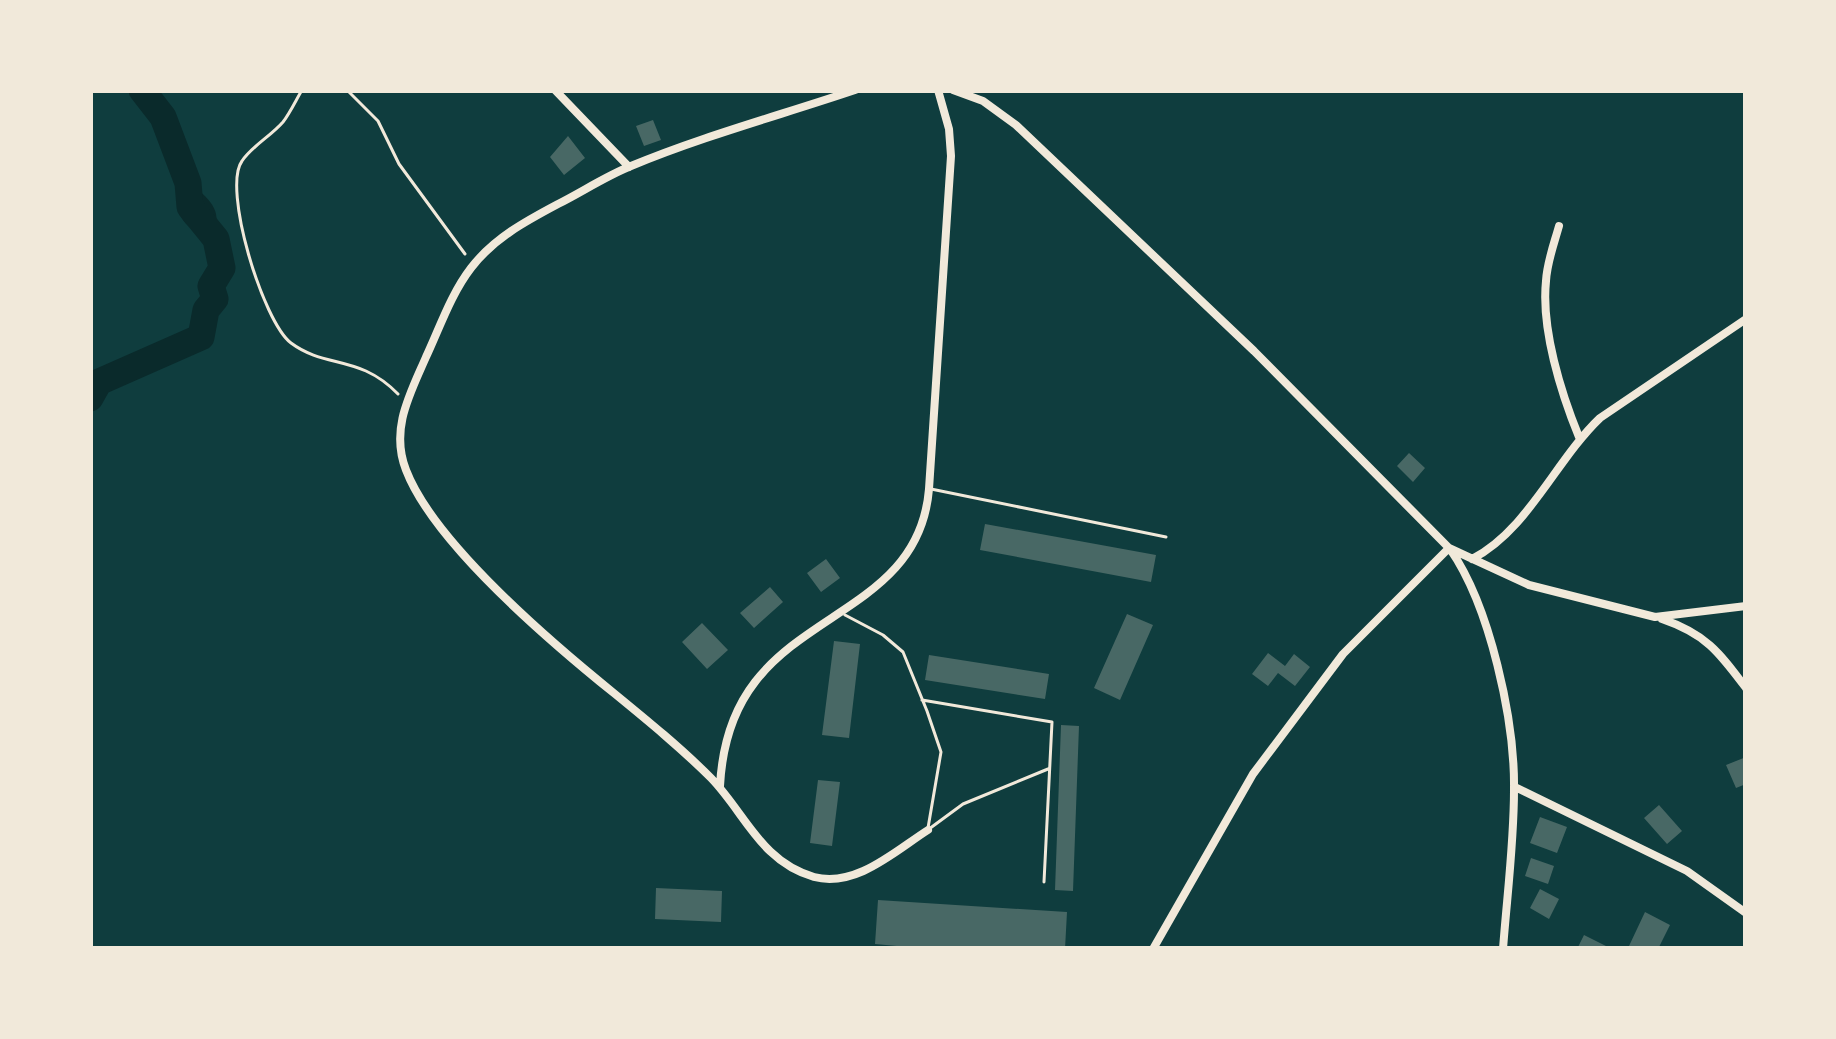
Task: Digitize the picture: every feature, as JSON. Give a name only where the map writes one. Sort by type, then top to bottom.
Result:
[{"type":"street","points":[[555,90],[629,166]]},
{"type":"street","points":[[855,90],[629,166],[519,225],[473,265],[456,290],[406,403],[400,431],[402,460],[425,508],[544,637],[654,726],[720,788],[760,844],[809,876],[826,879],[863,872],[928,830]]},
{"type":"street","points":[[720,788],[728,731],[756,680],[911,552],[923,528],[951,156],[938,90]]},
{"type":"street","points":[[953,90],[982,101],[1016,125],[1254,351],[1449,548],[1476,601],[1494,654],[1514,787],[1503,949]]},
{"type":"street","points":[[1558,226],[1546,278],[1546,302],[1561,388],[1579,437]]},
{"type":"street","points":[[1472,560],[1508,533],[1579,437],[1620,402],[1746,319]]},
{"type":"street","points":[[1449,548],[1529,586],[1692,629],[1715,647],[1746,688]]},
{"type":"street","points":[[1154,949],[1253,774],[1343,654],[1449,548]]},
{"type":"street","points":[[1655,617],[1746,606]]},
{"type":"street","points":[[1514,787],[1687,871],[1746,913]]},
{"type":"lane","points":[[929,489],[1166,537]]},
{"type":"lane","points":[[842,613],[883,634],[903,652],[941,752],[928,830]]},
{"type":"lane","points":[[922,700],[1052,722],[1044,882]]},
{"type":"lane","points":[[928,830],[963,804],[1050,769]]},
{"type":"path","points":[[302,90],[284,121],[242,161],[234,180],[257,290],[274,326],[293,345],[380,375],[406,403]]},
{"type":"path","points":[[347,90],[378,121],[399,164],[473,265]]},
{"type":"water","points":[[188,183],[216,214],[215,229],[202,235],[188,226],[178,209],[180,186]]},
{"type":"building","points":[[653,120],[661,140],[644,146],[636,126]]},
{"type":"building","points":[[568,136],[585,158],[564,175],[550,157]]},
{"type":"building","points":[[1409,453],[1425,468],[1413,482],[1397,466]]},
{"type":"building","points":[[985,524],[1156,555],[1151,582],[980,550]]},
{"type":"building","points":[[826,559],[840,578],[821,592],[807,573]]},
{"type":"building","points":[[770,587],[783,602],[754,628],[740,613]]},
{"type":"building","points":[[1127,614],[1153,625],[1120,700],[1094,688]]},
{"type":"building","points":[[702,623],[728,650],[707,669],[682,642]]},
{"type":"building","points":[[834,641],[860,644],[849,738],[822,735]]},
{"type":"building","points":[[1268,653],[1285,666],[1294,654],[1310,667],[1295,686],[1278,673],[1268,686],[1252,674]]},
{"type":"building","points":[[929,655],[1049,674],[1045,699],[925,680]]},
{"type":"building","points":[[1061,725],[1079,726],[1073,891],[1055,890]]},
{"type":"building","points":[[1746,757],[1746,784],[1736,788],[1726,765]]},
{"type":"building","points":[[818,780],[840,782],[832,846],[810,843]]},
{"type":"building","points":[[1659,805],[1682,831],[1667,844],[1644,818]]},
{"type":"building","points":[[1540,817],[1567,827],[1557,853],[1530,843]]},
{"type":"building","points":[[1531,858],[1554,866],[1548,884],[1525,876]]},
{"type":"building","points":[[656,888],[722,891],[721,922],[655,919]]},
{"type":"building","points":[[1540,889],[1559,899],[1549,919],[1530,908]]},
{"type":"building","points":[[878,900],[1067,912],[1065,949],[875,944]]},
{"type":"building","points":[[1645,912],[1670,925],[1658,949],[1629,946]]},
{"type":"building","points":[[1584,935],[1606,946],[1605,949],[1577,949]]},
{"type":"waterway","points":[[90,398],[99,382],[201,337],[206,310],[215,299],[211,286],[222,268],[216,239],[190,207],[188,183],[163,117],[142,90]]}]
